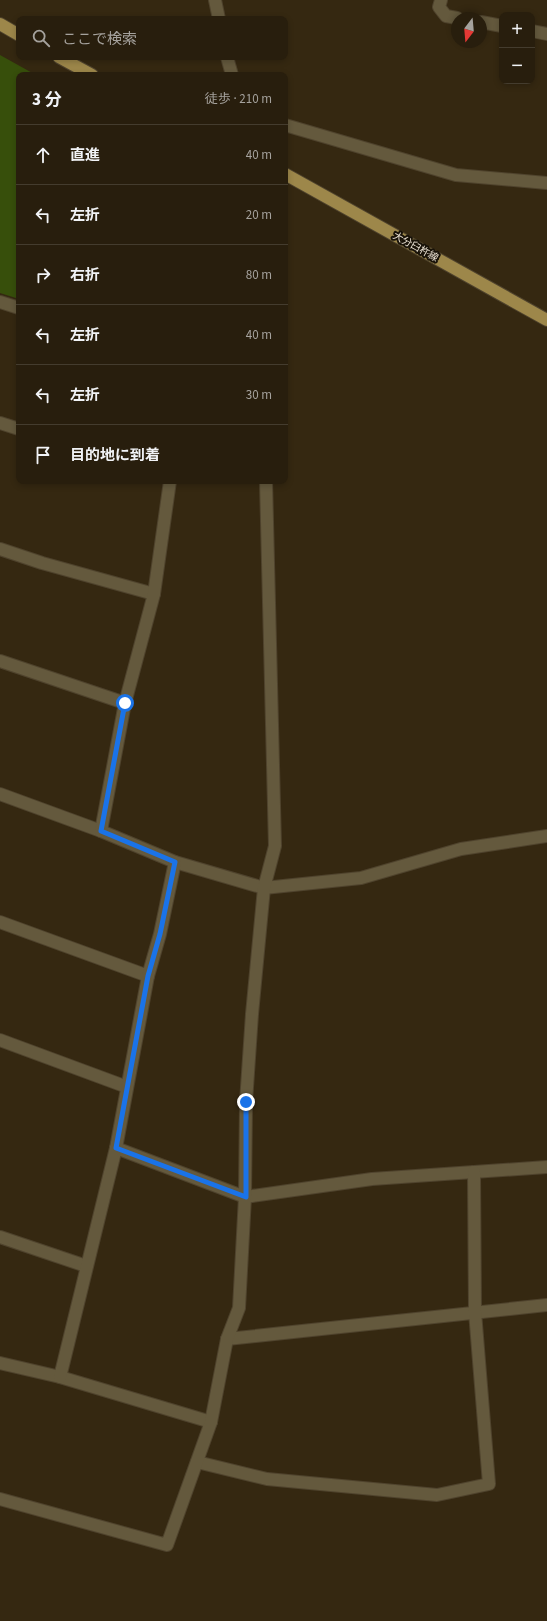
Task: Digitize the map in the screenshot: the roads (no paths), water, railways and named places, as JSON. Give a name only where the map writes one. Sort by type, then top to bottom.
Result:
[{"type":"main road","points":[[0,24],[16,33]]},
{"type":"main road","points":[[64,60],[86,72]]},
{"type":"main road","name":"大分臼杵線","points":[[288,176],[547,320]]},
{"type":"street","points":[[215,0],[218,16]]},
{"type":"street","points":[[441,0],[440,7],[446,16],[451,17]]},
{"type":"street","points":[[487,23],[499,25]]},
{"type":"street","points":[[535,32],[547,34]]},
{"type":"street","points":[[228,60],[231,72]]},
{"type":"street","points":[[288,126],[456,175],[547,183]]},
{"type":"street","points":[[0,302],[16,307]]},
{"type":"street","points":[[0,423],[16,428]]},
{"type":"street","points":[[101,831],[125,703],[154,594],[170,484]]},
{"type":"street","points":[[0,1499],[167,1545],[211,1422],[227,1339],[239,1308],[246,1197],[246,1102],[264,888],[275,846],[266,484]]},
{"type":"street","points":[[0,549],[42,563],[154,594]]},
{"type":"street","points":[[0,661],[125,703]]},
{"type":"street","points":[[0,794],[101,831],[175,862],[264,888],[361,878],[461,849],[547,836]]},
{"type":"street","points":[[60,1377],[116,1148],[148,976],[160,934],[175,862]]},
{"type":"street","points":[[0,922],[148,976]]},
{"type":"street","points":[[0,1040],[127,1087]]},
{"type":"street","points":[[116,1148],[246,1197],[372,1179],[547,1167]]},
{"type":"street","points":[[197,1462],[267,1479],[437,1494],[489,1484],[476,1312],[474,1172]]},
{"type":"street","points":[[0,1237],[86,1266]]},
{"type":"street","points":[[227,1339],[547,1305]]},
{"type":"street","points":[[0,1363],[60,1377],[211,1422]]}]
